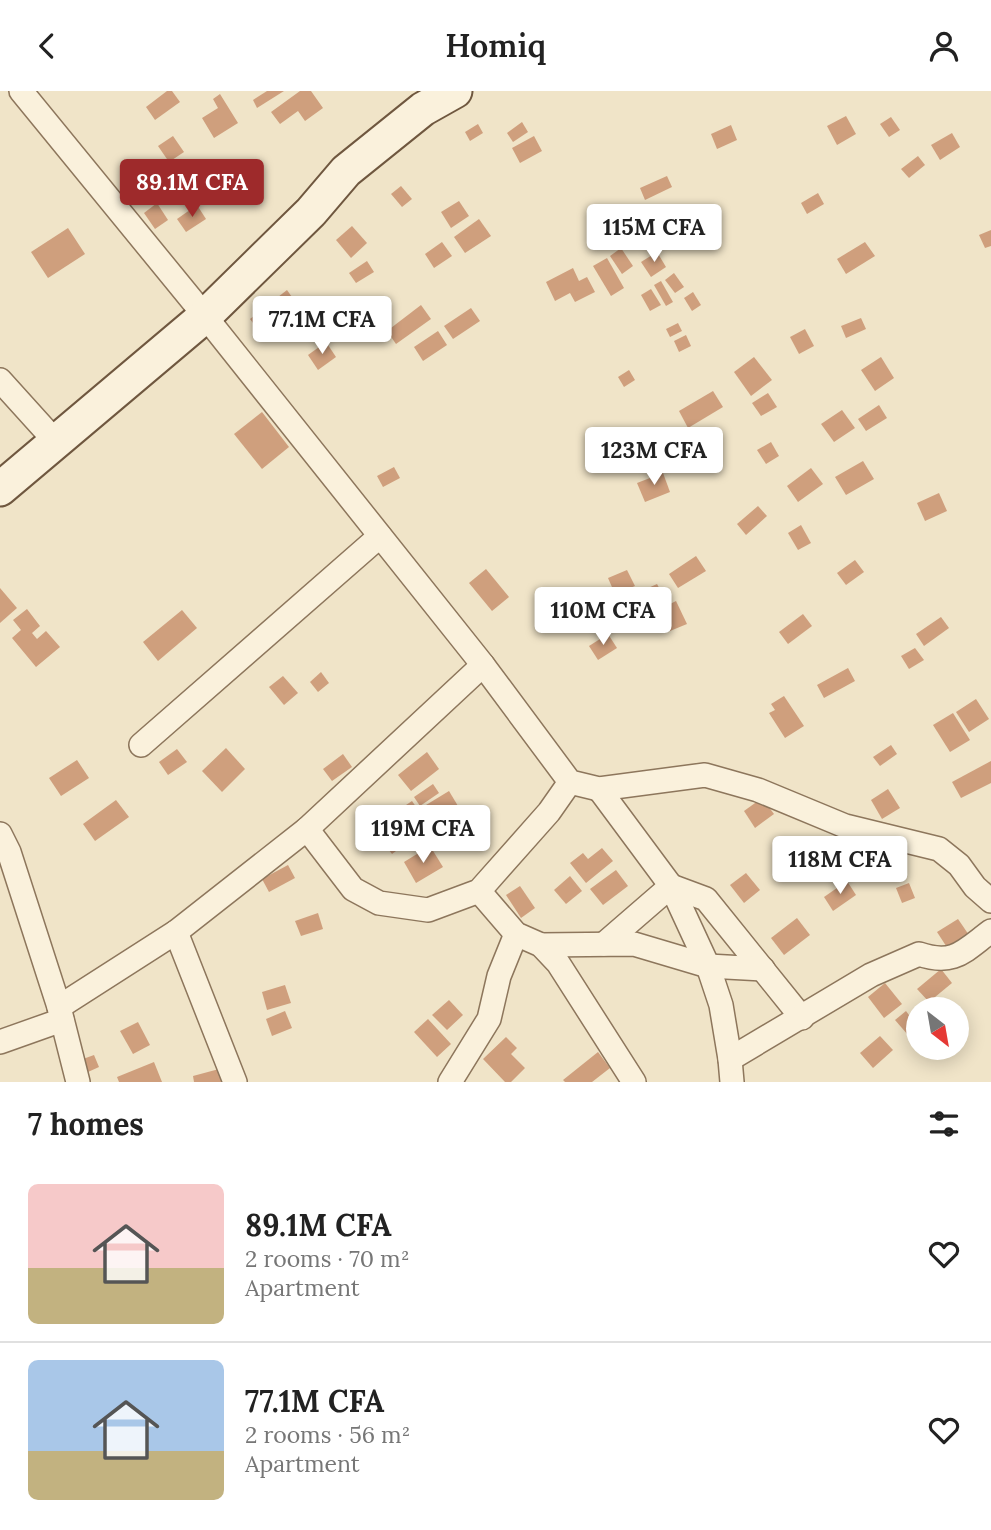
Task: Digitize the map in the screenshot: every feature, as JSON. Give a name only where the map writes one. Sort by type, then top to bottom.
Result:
[{"type":"street","points":[[21,91],[205,316],[483,665],[570,782],[599,789],[705,775],[758,789],[845,826],[939,849],[959,865],[975,887],[991,901]]},
{"type":"street","points":[[0,489],[205,316],[311,212],[346,171],[423,109],[455,91]]},
{"type":"street","points":[[0,380],[56,442]]},
{"type":"street","points":[[141,745],[380,536]]},
{"type":"street","points":[[0,1042],[60,1014],[176,932],[307,829],[483,665]]},
{"type":"street","points":[[307,829],[353,889],[379,903],[428,910],[479,891],[549,812],[570,782]]},
{"type":"street","points":[[599,789],[670,886],[708,966],[721,1005],[732,1082]]},
{"type":"street","points":[[0,834],[9,852],[60,1014],[78,1082]]},
{"type":"street","points":[[604,944],[670,886]]},
{"type":"street","points":[[670,886],[705,899],[802,1018]]},
{"type":"street","points":[[479,891],[516,934],[541,945],[558,963],[634,1082]]},
{"type":"street","points":[[730,1059],[871,975],[919,954],[938,960],[960,955],[991,931]]},
{"type":"street","points":[[176,932],[235,1082]]},
{"type":"street","points":[[450,1082],[489,1019],[499,976],[516,934]]},
{"type":"street","points":[[541,945],[634,944],[708,966],[763,969]]},
{"type":"building","points":[[167,91],[172,91],[180,102],[155,120],[146,107]]},
{"type":"building","points":[[267,91],[284,91],[257,108],[253,100]]},
{"type":"building","points":[[300,91],[311,91],[323,108],[305,121],[298,111],[280,124],[271,112]]},
{"type":"building","points":[[220,94],[238,123],[214,138],[202,118],[218,108],[213,99]]},
{"type":"building","points":[[846,116],[856,134],[837,145],[827,126]]},
{"type":"building","points":[[891,117],[900,130],[889,137],[880,124]]},
{"type":"building","points":[[522,122],[528,132],[513,142],[507,133]]},
{"type":"building","points":[[478,124],[483,133],[470,141],[465,132]]},
{"type":"building","points":[[731,125],[737,140],[717,149],[711,134]]},
{"type":"building","points":[[952,133],[960,147],[940,160],[931,145]]},
{"type":"building","points":[[173,136],[184,152],[169,162],[158,146]]},
{"type":"building","points":[[534,136],[542,151],[520,163],[512,148]]},
{"type":"building","points":[[918,156],[925,165],[909,178],[901,169]]},
{"type":"building","points":[[667,176],[672,187],[645,200],[640,188]]},
{"type":"building","points":[[401,186],[412,199],[402,207],[391,194]]},
{"type":"building","points":[[818,193],[824,204],[807,214],[801,203]]},
{"type":"building","points":[[459,201],[469,216],[451,228],[441,212]]},
{"type":"building","points":[[157,203],[168,220],[155,229],[144,213]]},
{"type":"building","points":[[197,205],[206,219],[186,232],[177,219]]},
{"type":"building","points":[[479,219],[491,236],[465,253],[454,237]]},
{"type":"building","points":[[352,226],[367,243],[351,258],[336,240]]},
{"type":"building","points":[[68,228],[85,254],[48,278],[31,252]]},
{"type":"building","points":[[991,230],[991,246],[985,248],[979,235]]},
{"type":"building","points":[[442,242],[452,256],[434,268],[425,254]]},
{"type":"building","points":[[865,242],[875,256],[846,274],[837,259]]},
{"type":"building","points":[[621,248],[633,266],[622,274],[610,256]]},
{"type":"building","points":[[657,252],[666,267],[651,277],[641,262]]},
{"type":"building","points":[[607,258],[624,288],[611,296],[593,266]]},
{"type":"building","points":[[367,261],[374,272],[356,283],[349,273]]},
{"type":"building","points":[[573,268],[579,281],[587,277],[595,292],[575,302],[570,293],[555,301],[546,282]]},
{"type":"building","points":[[674,273],[684,287],[675,293],[665,280]]},
{"type":"building","points":[[661,281],[673,302],[666,306],[654,285]]},
{"type":"building","points":[[651,289],[661,305],[650,311],[641,295]]},
{"type":"building","points":[[287,290],[299,307],[262,335],[250,319]]},
{"type":"building","points":[[693,292],[701,305],[692,311],[684,298]]},
{"type":"building","points":[[421,305],[431,319],[396,344],[387,331]]},
{"type":"building","points":[[471,308],[480,321],[453,339],[444,326]]},
{"type":"building","points":[[861,318],[866,329],[846,338],[841,326]]},
{"type":"building","points":[[678,323],[682,331],[670,337],[666,329]]},
{"type":"building","points":[[805,329],[814,346],[799,354],[790,337]]},
{"type":"building","points":[[438,331],[447,345],[423,361],[414,347]]},
{"type":"building","points":[[686,335],[691,346],[679,352],[674,341]]},
{"type":"building","points":[[326,342],[336,357],[318,370],[308,355]]},
{"type":"building","points":[[754,357],[772,380],[751,396],[734,372]]},
{"type":"building","points":[[881,357],[894,378],[875,391],[861,370]]},
{"type":"building","points":[[629,370],[635,380],[624,387],[618,377]]},
{"type":"building","points":[[713,391],[723,407],[688,428],[679,411]]},
{"type":"building","points":[[768,393],[777,407],[761,416],[752,403]]},
{"type":"building","points":[[879,405],[887,418],[866,431],[858,419]]},
{"type":"building","points":[[842,410],[855,428],[834,442],[821,424]]},
{"type":"building","points":[[262,412],[289,447],[262,469],[234,434]]},
{"type":"building","points":[[771,442],[779,456],[766,464],[757,450]]},
{"type":"building","points":[[863,461],[874,479],[846,495],[835,477]]},
{"type":"building","points":[[394,467],[400,478],[383,487],[377,476]]},
{"type":"building","points":[[811,468],[823,484],[798,502],[787,486]]},
{"type":"building","points":[[663,473],[670,492],[645,502],[637,483]]},
{"type":"building","points":[[939,493],[947,511],[925,521],[917,503]]},
{"type":"building","points":[[758,506],[767,516],[746,535],[737,524]]},
{"type":"building","points":[[801,525],[811,543],[798,550],[788,533]]},
{"type":"building","points":[[696,556],[706,571],[678,588],[669,574]]},
{"type":"building","points":[[855,560],[864,572],[846,585],[837,573]]},
{"type":"building","points":[[486,569],[509,597],[492,611],[469,583]]},
{"type":"building","points":[[627,570],[635,586],[615,594],[608,578]]},
{"type":"building","points":[[657,584],[665,599],[636,613],[628,597]]},
{"type":"building","points":[[0,588],[17,608],[0,623]]},
{"type":"building","points":[[676,601],[687,624],[670,631],[660,609]]},
{"type":"building","points":[[27,609],[40,626],[32,633],[37,639],[46,631],[60,647],[36,667],[12,638],[21,630],[13,620]]},
{"type":"building","points":[[182,610],[197,628],[158,661],[143,642]]},
{"type":"building","points":[[803,614],[812,626],[788,644],[779,632]]},
{"type":"building","points":[[941,617],[949,628],[924,646],[916,634]]},
{"type":"building","points":[[608,634],[617,648],[598,660],[589,646]]},
{"type":"building","points":[[915,648],[924,660],[909,669],[901,656]]},
{"type":"building","points":[[848,668],[855,681],[824,698],[817,685]]},
{"type":"building","points":[[321,672],[329,683],[318,692],[310,682]]},
{"type":"building","points":[[283,676],[298,693],[284,705],[269,687]]},
{"type":"building","points":[[784,696],[804,726],[785,738],[769,713],[775,710],[771,704]]},
{"type":"building","points":[[976,699],[989,719],[969,732],[956,712]]},
{"type":"building","points":[[953,713],[970,740],[950,752],[933,725]]},
{"type":"building","points":[[891,745],[897,754],[880,766],[873,757]]},
{"type":"building","points":[[226,748],[245,769],[222,792],[202,771]]},
{"type":"building","points":[[177,749],[187,762],[168,775],[159,762]]},
{"type":"building","points":[[427,752],[439,769],[411,791],[398,775]]},
{"type":"building","points":[[343,754],[352,767],[332,781],[323,769]]},
{"type":"building","points":[[77,760],[89,778],[61,796],[49,778]]},
{"type":"building","points":[[991,761],[991,783],[961,798],[952,782]]},
{"type":"building","points":[[433,784],[439,793],[420,806],[414,797]]},
{"type":"building","points":[[888,789],[900,808],[882,819],[871,800]]},
{"type":"building","points":[[449,791],[458,806],[436,820],[426,805]]},
{"type":"building","points":[[762,798],[774,814],[755,828],[744,811]]},
{"type":"building","points":[[116,800],[129,817],[95,841],[83,824]]},
{"type":"building","points":[[412,801],[423,817],[414,823],[403,807]]},
{"type":"building","points":[[402,819],[416,836],[392,854],[379,837]]},
{"type":"building","points":[[430,846],[443,867],[416,883],[404,862]]},
{"type":"building","points":[[602,848],[613,861],[586,883],[570,863],[583,853],[588,859]]},
{"type":"building","points":[[288,865],[295,878],[269,892],[262,879]]},
{"type":"building","points":[[616,870],[628,886],[603,905],[590,889]]},
{"type":"building","points":[[746,873],[760,890],[744,903],[730,885]]},
{"type":"building","points":[[570,876],[582,891],[566,904],[554,890]]},
{"type":"building","points":[[847,881],[856,895],[833,911],[824,897]]},
{"type":"building","points":[[909,883],[915,898],[902,903],[896,888]]},
{"type":"building","points":[[520,886],[535,908],[521,918],[506,895]]},
{"type":"building","points":[[318,913],[323,929],[301,936],[295,921]]},
{"type":"building","points":[[797,918],[810,935],[784,955],[771,938]]},
{"type":"building","points":[[958,919],[971,938],[950,952],[937,932]]},
{"type":"building","points":[[941,969],[952,983],[935,997],[924,997],[917,989]]},
{"type":"building","points":[[885,983],[902,1004],[884,1018],[868,997]]},
{"type":"building","points":[[285,985],[291,1003],[267,1010],[262,992]]},
{"type":"building","points":[[449,1000],[463,1015],[447,1030],[432,1015]]},
{"type":"building","points":[[285,1011],[292,1028],[272,1036],[266,1019]]},
{"type":"building","points":[[906,1011],[906,1033],[895,1020]]},
{"type":"building","points":[[428,1019],[451,1044],[437,1057],[414,1032]]},
{"type":"building","points":[[138,1022],[150,1045],[133,1054],[120,1031]]},
{"type":"building","points":[[880,1036],[893,1050],[873,1068],[860,1053]]},
{"type":"building","points":[[506,1037],[517,1048],[511,1054],[525,1068],[511,1082],[505,1082],[483,1059]]},
{"type":"building","points":[[598,1052],[610,1068],[592,1082],[563,1080]]},
{"type":"building","points":[[94,1055],[99,1067],[88,1072],[83,1059]]},
{"type":"building","points":[[154,1062],[162,1082],[119,1082],[117,1077]]},
{"type":"building","points":[[219,1069],[222,1082],[194,1082],[193,1076]]}]
